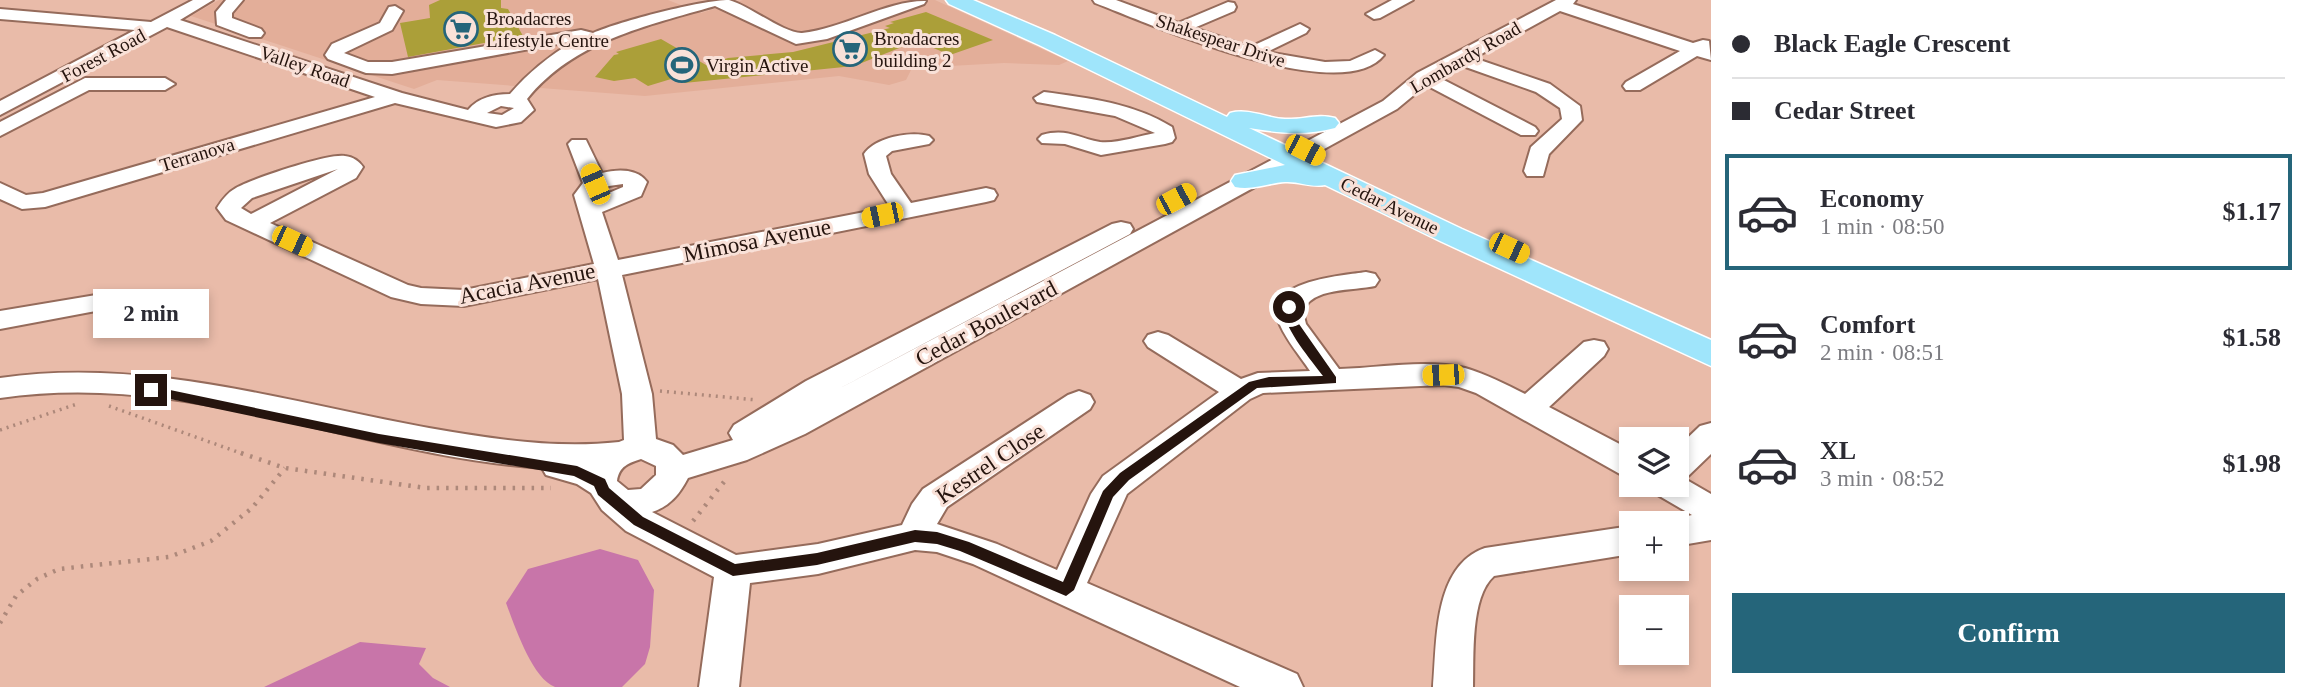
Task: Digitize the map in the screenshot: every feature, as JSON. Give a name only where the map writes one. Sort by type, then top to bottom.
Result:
[{"type":"main road","name":"Cedar Avenue","points":[[956,0],[1711,341]]},
{"type":"main road","name":"Cedar Avenue","points":[[986,0],[1226,114],[1289,149]]},
{"type":"main road","points":[[1226,114],[1257,123],[1285,127],[1333,127],[1339,158],[1351,179]]},
{"type":"main road","points":[[1245,181],[1287,173],[1351,179]]},
{"type":"main road","name":"Cedar Avenue","points":[[1351,179],[1451,235],[1711,354]]},
{"type":"street","name":"Forest Road","points":[[0,109],[205,0]]},
{"type":"street","points":[[235,0],[224,12],[222,21],[311,52],[374,68],[392,68],[549,33],[588,37]]},
{"type":"street","points":[[1374,14],[1405,0]]},
{"type":"street","name":"Valley Road","points":[[0,14],[161,24],[444,111],[494,106],[525,87],[546,66],[588,37],[705,1]]},
{"type":"street","points":[[705,1],[743,10],[773,12]]},
{"type":"street","points":[[705,1],[764,43]]},
{"type":"street","points":[[743,10],[796,38],[821,35],[918,1]]},
{"type":"street","name":"Shakespear Drive","points":[[1115,2],[1180,28],[1253,52],[1314,67],[1345,67],[1375,55]]},
{"type":"street","points":[[1559,5],[1591,22],[1615,25],[1702,53]]},
{"type":"street","name":"Lombardy Road","points":[[1289,149],[1333,127],[1396,102],[1424,77],[1559,5]]},
{"type":"street","points":[[1180,28],[1228,7]]},
{"type":"street","points":[[388,46],[341,59],[333,54],[338,48],[386,26],[395,10]]},
{"type":"street","points":[[1253,52],[1300,29]]},
{"type":"street","points":[[1633,86],[1702,53],[1711,40]]},
{"type":"street","points":[[1457,58],[1543,88],[1570,106],[1572,120],[1539,152],[1535,172]]},
{"type":"street","points":[[1424,77],[1528,131]]},
{"type":"street","points":[[0,130],[85,84],[166,84]]},
{"type":"street","name":"Terranova","points":[[0,190],[22,202],[45,200],[395,97]]},
{"type":"street","points":[[1044,99],[1090,104],[1153,122],[1165,131],[1165,138],[1101,149],[1067,138],[1049,139]]},
{"type":"street","points":[[904,210],[875,166],[875,154],[885,146],[922,140]]},
{"type":"street","points":[[579,144],[595,184]]},
{"type":"street","name":"Cedar Boulevard","points":[[649,456],[707,450],[724,444],[816,388],[911,350],[1077,276],[1245,181],[1289,149]]},
{"type":"street","name":"Cedar Boulevard","points":[[649,456],[709,461],[757,444],[1034,276],[1289,149]]},
{"type":"street","points":[[590,209],[629,193],[636,187],[636,183],[632,179],[618,177],[595,184],[585,195],[608,268],[637,390],[649,456],[671,481],[664,490],[666,524]]},
{"type":"street","name":"Mimosa Avenue","points":[[608,268],[986,195]]},
{"type":"street","name":"Acacia Avenue","points":[[251,223],[393,288],[421,296],[473,297],[608,268]]},
{"type":"street","points":[[1331,380],[1293,325],[1289,307],[1297,296],[1308,291],[1366,280]]},
{"type":"street","points":[[0,320],[108,301]]},
{"type":"street","points":[[1158,341],[1240,392]]},
{"type":"street","points":[[1527,409],[1594,349]]},
{"type":"street","points":[[1066,590],[1111,489],[1240,392],[1258,383],[1455,377],[1486,386],[1619,459]]},
{"type":"street","points":[[0,388],[58,381],[114,380],[168,385],[379,438],[559,466],[588,475],[638,521],[666,524],[733,570],[817,559],[915,536],[937,538],[964,546],[1283,687]]},
{"type":"street","points":[[0,399],[75,390],[151,390],[517,454],[578,458],[649,456]]},
{"type":"street","name":"Kestrel Close","points":[[915,536],[924,513],[935,498],[1079,402]]},
{"type":"street","points":[[1689,457],[1711,434]]},
{"type":"street","points":[[607,492],[601,472],[649,456]]},
{"type":"street","points":[[1689,497],[1711,510]]},
{"type":"street","points":[[1689,530],[1711,526]]},
{"type":"street","points":[[1453,687],[1463,591],[1476,567],[1485,563],[1619,542]]},
{"type":"street","points":[[719,687],[733,570]]},
{"type":"path","points":[[637,390],[753,398],[766,403],[777,412]]},
{"type":"path","points":[[0,430],[66,406],[87,403]]},
{"type":"path","points":[[107,405],[159,426],[285,468],[426,488],[556,488]]},
{"type":"path","points":[[0,623],[16,597],[37,579],[58,569],[169,557],[211,541],[252,508],[285,468]]},
{"type":"path","points":[[666,524],[693,520],[729,476]]},
{"type":"shaded area","points":[[219,0],[668,0],[701,13],[743,0],[935,0],[1068,61],[1059,65],[1004,63],[914,68],[906,80],[889,85],[839,76],[645,96],[437,80],[414,89],[191,16]]},
{"type":"shaded area","points":[[600,549],[638,560],[654,590],[650,647],[645,664],[622,687],[555,687],[547,682],[531,662],[506,603],[528,569]]},
{"type":"shaded area","points":[[360,642],[426,648],[419,664],[433,678],[450,687],[264,687]]},
{"type":"building","name":"Broadacres Lifestyle Centre","points":[[440,0],[501,0],[501,8],[508,9],[523,36],[408,57],[400,23],[430,18],[429,5]]},
{"type":"building","name":"Broadacres building 2","points":[[926,12],[993,40],[950,55],[917,41],[854,66],[684,83],[681,76],[648,86],[635,78],[614,81],[595,77],[614,55],[619,54],[616,52],[661,39],[706,65],[728,58],[793,52],[890,28],[885,26],[894,23],[890,22]]},
{"type":"place","name":"Broadacres Lifestyle Centre","points":[[461,29]]},
{"type":"place","name":"Broadacres building 2","points":[[850,49]]},
{"type":"place","name":"Virgin Active","points":[[682,65]]},
{"type":"route","points":[[151,390],[379,438],[577,471],[600,483],[603,491],[638,521],[661,530],[733,570],[817,559],[915,536],[937,538],[964,546],[1066,590],[1108,495],[1125,476],[1254,384],[1269,381],[1331,380],[1293,325],[1289,307]]}]
